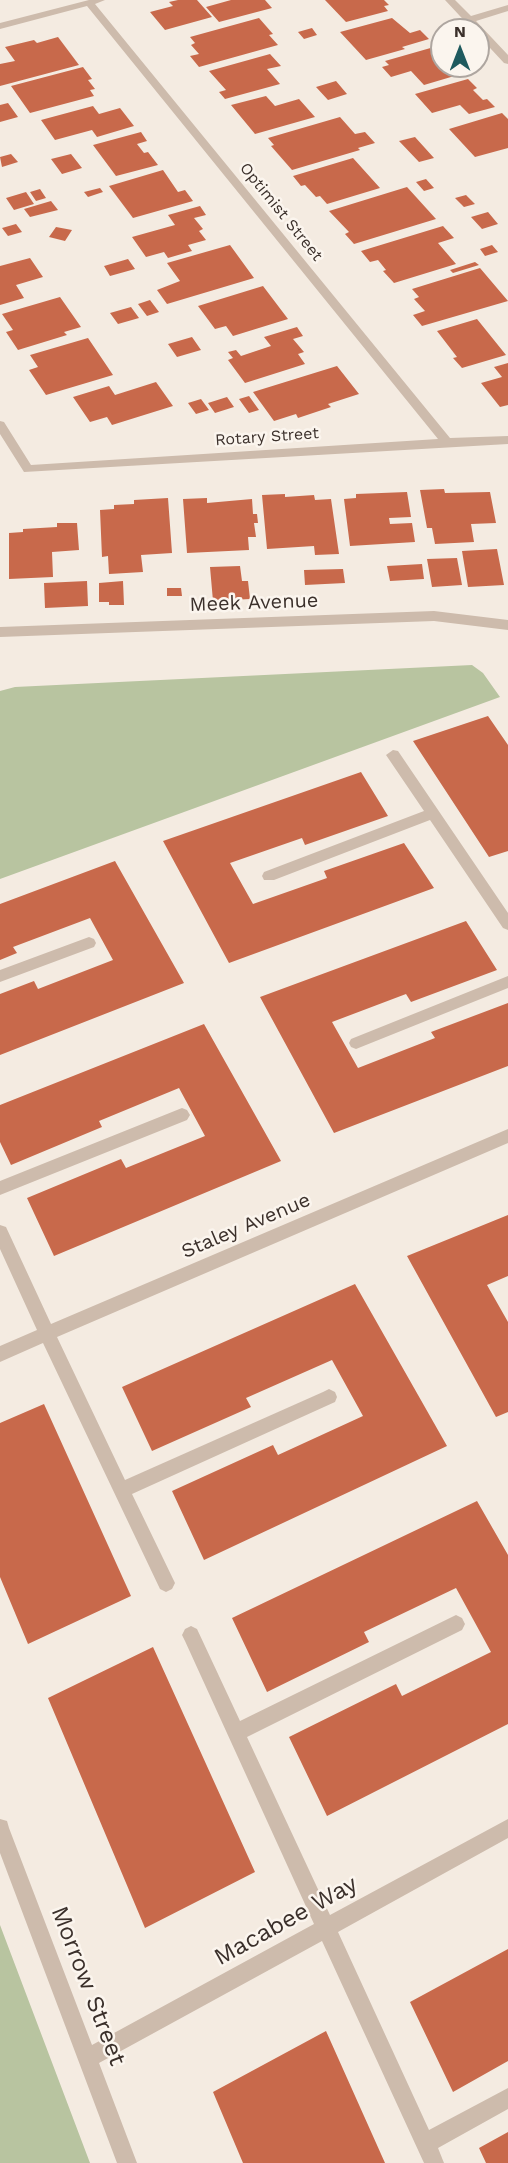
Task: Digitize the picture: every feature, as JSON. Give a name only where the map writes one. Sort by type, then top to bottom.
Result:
[{"type":"street","points":[[450,0],[467,18]]},
{"type":"street","points":[[0,26],[95,2]]},
{"type":"street","name":"Optimist Street","points":[[95,2],[447,442]]},
{"type":"street","points":[[476,18],[508,8]]},
{"type":"street","points":[[490,42],[508,61]]},
{"type":"street","name":"Rotary Street","points":[[0,425],[28,469],[508,440]]},
{"type":"street","name":"Meek Avenue","points":[[0,632],[434,616],[503,625]]},
{"type":"street","points":[[503,625],[508,640]]},
{"type":"street","points":[[393,755],[508,924]]},
{"type":"street","points":[[269,876],[432,814]]},
{"type":"street","points":[[0,976],[89,943]]},
{"type":"street","points":[[356,1043],[508,982]]},
{"type":"street","points":[[0,1188],[182,1115]]},
{"type":"street","name":"Staley Avenue","points":[[0,1354],[508,1136]]},
{"type":"street","points":[[0,1232],[166,1583]]},
{"type":"street","points":[[121,1490],[329,1397]]},
{"type":"street","points":[[236,1733],[456,1623]]},
{"type":"street","points":[[191,1635],[434,2163]]},
{"type":"street","name":"Morrow Street","points":[[0,1828],[127,2163]]},
{"type":"street","name":"Macabee Way","points":[[88,2058],[508,1828]]},
{"type":"street","points":[[425,2144],[508,2098]]},
{"type":"green space","points":[[472,665],[483,673],[500,697],[0,879],[0,691],[15,687]]},
{"type":"green space","points":[[0,1925],[90,2163],[0,2163]]},
{"type":"building","points":[[197,0],[212,17],[165,30],[150,12],[173,6],[169,2]]},
{"type":"building","points":[[231,0],[265,0],[272,8],[219,22],[206,7]]},
{"type":"building","points":[[325,0],[384,0],[389,5],[384,6],[388,11],[346,22]]},
{"type":"building","points":[[259,18],[273,34],[269,35],[278,45],[199,67],[190,56],[199,54],[191,45],[195,43],[190,37]]},
{"type":"building","points":[[392,18],[410,33],[420,30],[429,39],[402,47],[405,49],[366,60],[340,32]]},
{"type":"building","points":[[312,28],[317,35],[304,39],[298,32]]},
{"type":"building","points":[[58,37],[79,65],[0,86],[0,64],[15,61],[5,47],[34,40],[37,43]]},
{"type":"building","points":[[430,48],[430,78],[448,78],[424,85],[411,71],[391,77],[382,67],[389,65],[385,61]]},
{"type":"building","points":[[270,54],[281,66],[267,69],[280,84],[225,99],[219,92],[226,90],[209,71]]},
{"type":"building","points":[[83,67],[92,79],[88,80],[95,89],[90,90],[94,96],[30,113],[11,86]]},
{"type":"building","points":[[468,79],[477,88],[473,90],[495,107],[469,114],[460,105],[432,113],[415,94]]},
{"type":"building","points":[[336,81],[347,94],[328,100],[316,87]]},
{"type":"building","points":[[266,96],[275,106],[299,99],[315,117],[255,134],[231,105]]},
{"type":"building","points":[[8,103],[18,117],[0,122],[0,105]]},
{"type":"building","points":[[93,106],[99,114],[120,108],[134,126],[97,137],[92,130],[55,140],[41,120]]},
{"type":"building","points":[[502,113],[508,119],[508,148],[475,157],[449,129]]},
{"type":"building","points":[[340,117],[355,134],[365,132],[375,143],[358,148],[360,150],[292,170],[271,146],[274,145],[268,138]]},
{"type":"building","points":[[141,132],[147,141],[137,144],[144,153],[148,152],[158,165],[116,176],[93,145]]},
{"type":"building","points":[[415,137],[434,158],[419,162],[399,141]]},
{"type":"building","points":[[11,154],[18,162],[2,167],[0,157]]},
{"type":"building","points":[[71,154],[82,168],[62,174],[51,159]]},
{"type":"building","points":[[353,158],[380,188],[327,204],[320,196],[316,197],[305,185],[301,186],[293,176]]},
{"type":"building","points":[[163,170],[178,192],[185,190],[193,201],[133,218],[109,186]]},
{"type":"building","points":[[426,179],[434,188],[424,191],[416,182]]},
{"type":"building","points":[[407,187],[436,219],[354,244],[345,234],[349,232],[329,211]]},
{"type":"building","points":[[100,188],[103,192],[88,197],[84,192]]},
{"type":"building","points":[[40,189],[46,198],[36,201],[30,192]]},
{"type":"building","points":[[26,192],[34,204],[14,210],[6,198]]},
{"type":"building","points":[[466,195],[475,204],[464,207],[455,198]]},
{"type":"building","points":[[51,201],[58,210],[30,217],[24,209]]},
{"type":"building","points":[[200,206],[206,215],[194,218],[203,229],[199,231],[206,240],[188,245],[192,251],[168,258],[164,252],[146,257],[132,237],[175,225],[168,215]]},
{"type":"building","points":[[488,212],[498,224],[482,229],[471,217]]},
{"type":"building","points":[[16,224],[22,232],[8,236],[2,228]]},
{"type":"building","points":[[443,226],[454,238],[438,243],[456,264],[394,283],[383,271],[386,270],[378,260],[370,262],[361,251]]},
{"type":"building","points":[[56,227],[72,230],[65,241],[49,237]]},
{"type":"building","points":[[230,245],[254,278],[167,304],[157,290],[180,281],[167,263]]},
{"type":"building","points":[[492,245],[498,252],[485,256],[480,249]]},
{"type":"building","points":[[30,258],[43,277],[16,285],[24,298],[0,305],[0,266]]},
{"type":"building","points":[[128,259],[135,269],[110,276],[104,266]]},
{"type":"building","points":[[475,262],[479,265],[453,273],[450,270]]},
{"type":"building","points":[[480,268],[508,301],[422,326],[413,315],[425,311],[414,299],[419,297],[412,289]]},
{"type":"building","points":[[263,286],[288,319],[233,336],[226,326],[215,329],[198,306]]},
{"type":"building","points":[[60,297],[81,327],[64,332],[67,335],[18,350],[6,332],[13,330],[2,314]]},
{"type":"building","points":[[150,300],[159,312],[147,316],[138,304]]},
{"type":"building","points":[[131,307],[139,318],[118,324],[110,313]]},
{"type":"building","points":[[477,319],[506,355],[462,368],[453,358],[457,357],[437,331]]},
{"type":"building","points":[[297,327],[303,336],[293,339],[304,352],[298,354],[305,364],[245,383],[228,360],[233,358],[228,352],[236,350],[241,356],[271,346],[264,337]]},
{"type":"building","points":[[192,337],[201,350],[177,357],[168,344]]},
{"type":"building","points":[[88,338],[113,375],[46,395],[29,370],[38,367],[30,355]]},
{"type":"building","points":[[508,363],[508,405],[500,407],[481,383],[502,377],[494,367]]},
{"type":"building","points":[[337,366],[359,394],[328,404],[331,407],[298,418],[296,414],[274,421],[253,392]]},
{"type":"building","points":[[156,382],[173,406],[112,425],[107,417],[90,422],[73,397],[109,386],[115,395]]},
{"type":"building","points":[[249,396],[259,410],[249,413],[239,399]]},
{"type":"building","points":[[227,397],[234,407],[215,413],[208,403]]},
{"type":"building","points":[[201,399],[209,410],[196,414],[188,403]]},
{"type":"building","points":[[444,489],[445,493],[490,492],[496,523],[471,524],[474,542],[435,544],[432,528],[427,528],[420,490]]},
{"type":"building","points":[[407,492],[411,517],[389,518],[390,524],[412,523],[415,542],[350,546],[344,499],[356,498],[356,494]]},
{"type":"building","points":[[285,494],[285,497],[314,495],[315,500],[331,499],[339,554],[315,555],[314,546],[267,549],[262,495]]},
{"type":"building","points":[[168,498],[172,553],[141,555],[143,572],[109,574],[108,556],[102,557],[100,510],[114,509],[114,505],[134,504],[134,500]]},
{"type":"building","points":[[207,498],[207,503],[252,499],[253,514],[257,514],[258,523],[254,523],[256,537],[248,537],[249,550],[187,553],[183,499]]},
{"type":"building","points":[[57,523],[77,523],[79,550],[52,552],[53,577],[9,579],[9,533],[23,532],[23,529],[57,527]]},
{"type":"building","points":[[497,549],[504,585],[468,587],[462,551]]},
{"type":"building","points":[[457,558],[462,585],[432,587],[427,559]]},
{"type":"building","points":[[422,564],[424,579],[390,581],[387,566]]},
{"type":"building","points":[[240,566],[242,581],[248,581],[250,599],[213,601],[210,567]]},
{"type":"building","points":[[343,569],[345,583],[305,585],[304,570]]},
{"type":"building","points":[[87,581],[88,606],[45,608],[44,583]]},
{"type":"building","points":[[123,581],[124,605],[99,602],[99,583]]},
{"type":"building","points":[[167,588],[181,588],[182,596],[167,596]]},
{"type":"building","points":[[488,716],[508,745],[508,851],[489,857],[413,741]]},
{"type":"building","points":[[361,772],[388,816],[305,845],[302,838],[230,863],[253,904],[327,878],[324,871],[404,843],[434,888],[229,963],[163,841]]},
{"type":"building","points":[[115,861],[184,983],[0,1055],[0,994],[34,981],[38,989],[113,960],[90,918],[13,947],[17,953],[0,960],[0,904]]},
{"type":"building","points":[[466,921],[497,970],[411,1002],[406,994],[332,1022],[358,1068],[435,1038],[431,1032],[508,1003],[508,1066],[334,1133],[260,997]]},
{"type":"building","points":[[204,1024],[281,1161],[54,1256],[27,1198],[121,1159],[126,1168],[205,1136],[179,1088],[99,1121],[102,1127],[11,1165],[0,1142],[0,1105]]},
{"type":"building","points":[[508,1215],[508,1276],[487,1285],[508,1322],[508,1412],[496,1417],[407,1256]]},
{"type":"building","points":[[355,1284],[447,1446],[204,1560],[172,1491],[273,1445],[278,1455],[363,1416],[332,1360],[246,1398],[251,1407],[152,1451],[122,1387]]},
{"type":"building","points":[[44,1404],[131,1596],[28,1644],[0,1577],[0,1423]]},
{"type":"building","points":[[477,1501],[508,1555],[508,1724],[327,1816],[289,1737],[396,1684],[402,1696],[491,1652],[456,1588],[364,1632],[369,1642],[267,1692],[232,1618]]},
{"type":"building","points":[[153,1647],[255,1872],[145,1928],[48,1698]]},
{"type":"building","points":[[508,1949],[508,2061],[453,2092],[410,2002]]},
{"type":"building","points":[[326,2031],[385,2163],[243,2163],[213,2092]]},
{"type":"building","points":[[508,2132],[508,2163],[486,2163],[479,2148]]}]
